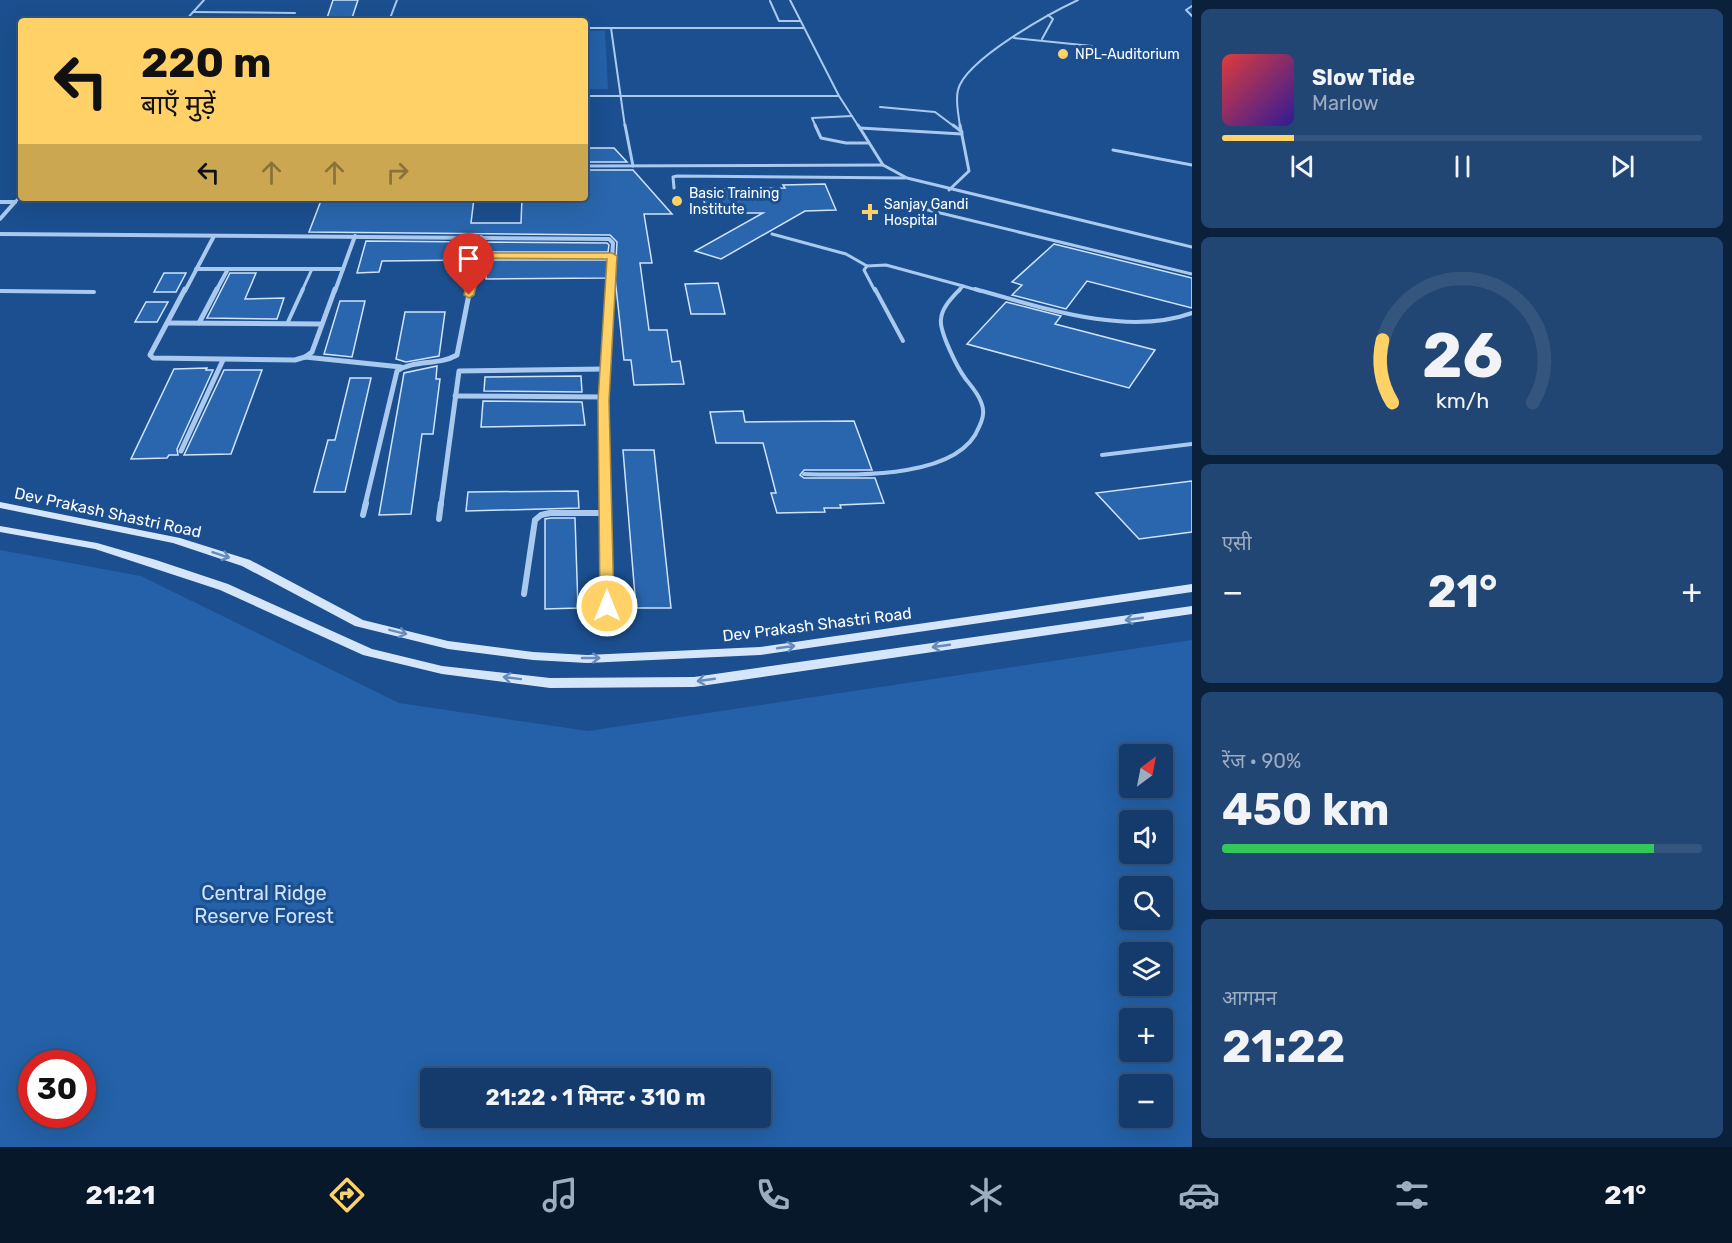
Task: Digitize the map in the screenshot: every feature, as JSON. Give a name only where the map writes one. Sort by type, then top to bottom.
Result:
[{"type":"street","points":[[0,202],[15,202]]},
{"type":"street","points":[[0,219],[15,202]]},
{"type":"street","points":[[0,234],[599,237],[609,239],[613,243],[604,397],[607,606]]},
{"type":"street","points":[[214,236],[150,356],[153,358],[294,360],[305,357],[312,352],[355,236]]},
{"type":"street","points":[[305,357],[401,367],[442,362],[457,355],[480,237]]},
{"type":"street","points":[[196,269],[343,269]]},
{"type":"street","points":[[199,323],[228,269]]},
{"type":"street","points":[[168,322],[321,324]]},
{"type":"street","points":[[181,451],[223,360]]},
{"type":"street","points":[[363,515],[397,371],[401,367]]},
{"type":"street","points":[[439,519],[459,371],[605,369]]},
{"type":"street","points":[[456,396],[604,397]]},
{"type":"street","name":"Dev Prakash Shastri Road","points":[[0,505],[176,540],[246,563],[359,622],[448,645],[533,656],[587,658],[760,651],[1192,588]]},
{"type":"street","points":[[524,594],[535,520],[550,513],[606,513]]},
{"type":"street","points":[[0,529],[97,546],[224,587],[368,652],[442,670],[550,683],[693,682],[1192,610]]},
{"type":"lane","points":[[187,18],[204,0]]},
{"type":"lane","points":[[390,18],[397,0]]},
{"type":"lane","points":[[790,0],[839,96],[883,165],[907,178],[949,190],[1192,247]]},
{"type":"lane","points":[[949,190],[969,171],[963,149],[957,91],[961,79],[975,65],[1048,15],[1078,0]]},
{"type":"lane","points":[[770,1],[779,21],[800,21]]},
{"type":"lane","points":[[1192,6],[1186,10],[1192,16]]},
{"type":"lane","points":[[193,12],[295,13]]},
{"type":"lane","points":[[1042,39],[1053,23],[1053,19],[1048,15]]},
{"type":"lane","points":[[588,28],[804,28]]},
{"type":"lane","points":[[611,28],[619,96],[633,166]]},
{"type":"lane","points":[[1014,39],[1042,39],[1092,46]]},
{"type":"lane","points":[[588,96],[839,96]]},
{"type":"lane","points":[[880,107],[935,112],[962,133]]},
{"type":"lane","points":[[852,116],[812,118],[820,138],[846,143],[868,143]]},
{"type":"lane","points":[[860,128],[962,133]]},
{"type":"lane","points":[[1113,150],[1192,165]]},
{"type":"lane","points":[[588,166],[883,165]]},
{"type":"lane","points":[[674,188],[673,177],[676,176],[907,178]]},
{"type":"lane","points":[[15,202],[18,199]]},
{"type":"lane","points":[[928,210],[1192,274]]},
{"type":"lane","points":[[772,234],[846,254],[867,266],[886,265],[1077,315],[1123,321],[1159,322],[1192,313]]},
{"type":"lane","points":[[478,256],[612,256]]},
{"type":"lane","points":[[867,266],[864,270],[903,341]]},
{"type":"lane","points":[[287,324],[312,269]]},
{"type":"lane","points":[[804,474],[861,476],[904,471],[948,458],[974,441],[984,416],[980,400],[957,367],[940,321],[946,304],[963,286]]},
{"type":"lane","points":[[0,291],[94,292]]},
{"type":"lane","points":[[1102,455],[1192,444]]},
{"type":"green space","points":[[588,31],[605,31],[608,89],[588,89]]},
{"type":"green space","name":"Central Ridge Reserve Forest","points":[[0,550],[141,576],[399,703],[588,731],[1192,640],[1192,1147],[0,1147]]},
{"type":"building","points":[[333,0],[358,0],[352,18],[327,18]]},
{"type":"building","points":[[588,148],[614,148],[627,162],[588,162]]},
{"type":"building","points":[[588,170],[633,170],[672,214],[644,214],[652,263],[640,263],[649,330],[667,330],[672,362],[680,361],[684,384],[634,385],[631,360],[624,360],[615,278],[617,242],[610,235],[309,232],[321,201],[474,201],[471,223],[521,223],[522,201],[588,201]]},
{"type":"building","points":[[825,184],[836,210],[805,211],[721,259],[695,251],[763,213],[707,213],[701,189],[785,188],[783,185]]},
{"type":"building","points":[[366,241],[476,242],[472,260],[382,261],[379,272],[357,273]]},
{"type":"building","points":[[484,242],[607,243],[609,245],[608,252],[482,252]]},
{"type":"building","points":[[1054,244],[1192,278],[1192,308],[1087,281],[1066,309],[1012,295],[1022,285],[1012,282]]},
{"type":"building","points":[[481,260],[608,260],[607,278],[486,279],[487,263]]},
{"type":"building","points":[[164,273],[186,273],[176,292],[154,292]]},
{"type":"building","points":[[230,273],[256,273],[245,299],[284,298],[277,319],[207,318]]},
{"type":"building","points":[[718,283],[725,314],[691,314],[685,284]]},
{"type":"building","points":[[340,301],[365,301],[352,357],[324,354]]},
{"type":"building","points":[[146,302],[168,302],[157,322],[135,322]]},
{"type":"building","points":[[1006,302],[1061,316],[1055,324],[1155,350],[1129,388],[967,344]]},
{"type":"building","points":[[405,312],[445,312],[439,356],[406,362],[396,359]]},
{"type":"building","points":[[437,366],[436,379],[440,379],[433,434],[422,434],[411,514],[379,515],[404,373]]},
{"type":"building","points":[[207,368],[206,370],[213,370],[177,449],[178,455],[169,455],[167,458],[131,459],[174,369]]},
{"type":"building","points":[[224,370],[262,370],[231,454],[184,455]]},
{"type":"building","points":[[581,376],[582,392],[484,391],[485,377]]},
{"type":"building","points":[[350,378],[371,378],[345,492],[314,492],[328,440],[335,440]]},
{"type":"building","points":[[483,401],[582,402],[585,425],[481,427]]},
{"type":"building","points":[[743,411],[745,422],[854,421],[872,470],[804,470],[800,475],[804,478],[875,478],[884,503],[840,505],[841,508],[824,508],[825,512],[777,513],[771,493],[776,493],[763,443],[716,443],[710,412]]},
{"type":"building","points":[[623,450],[654,450],[671,608],[636,608]]},
{"type":"building","points":[[1192,481],[1192,532],[1139,539],[1096,493]]},
{"type":"building","points":[[578,491],[579,508],[466,511],[468,492]]},
{"type":"building","points":[[575,518],[578,608],[545,609],[545,519]]},
{"type":"place","name":"NPL-Auditorium","points":[[1063,54]]},
{"type":"place","name":"Basic Training Institute","points":[[677,201]]},
{"type":"place","name":"Sanjay Gandi Hospital","points":[[870,212]]},
{"type":"route","points":[[469,295],[478,256],[612,256],[603,401],[607,606]]}]
